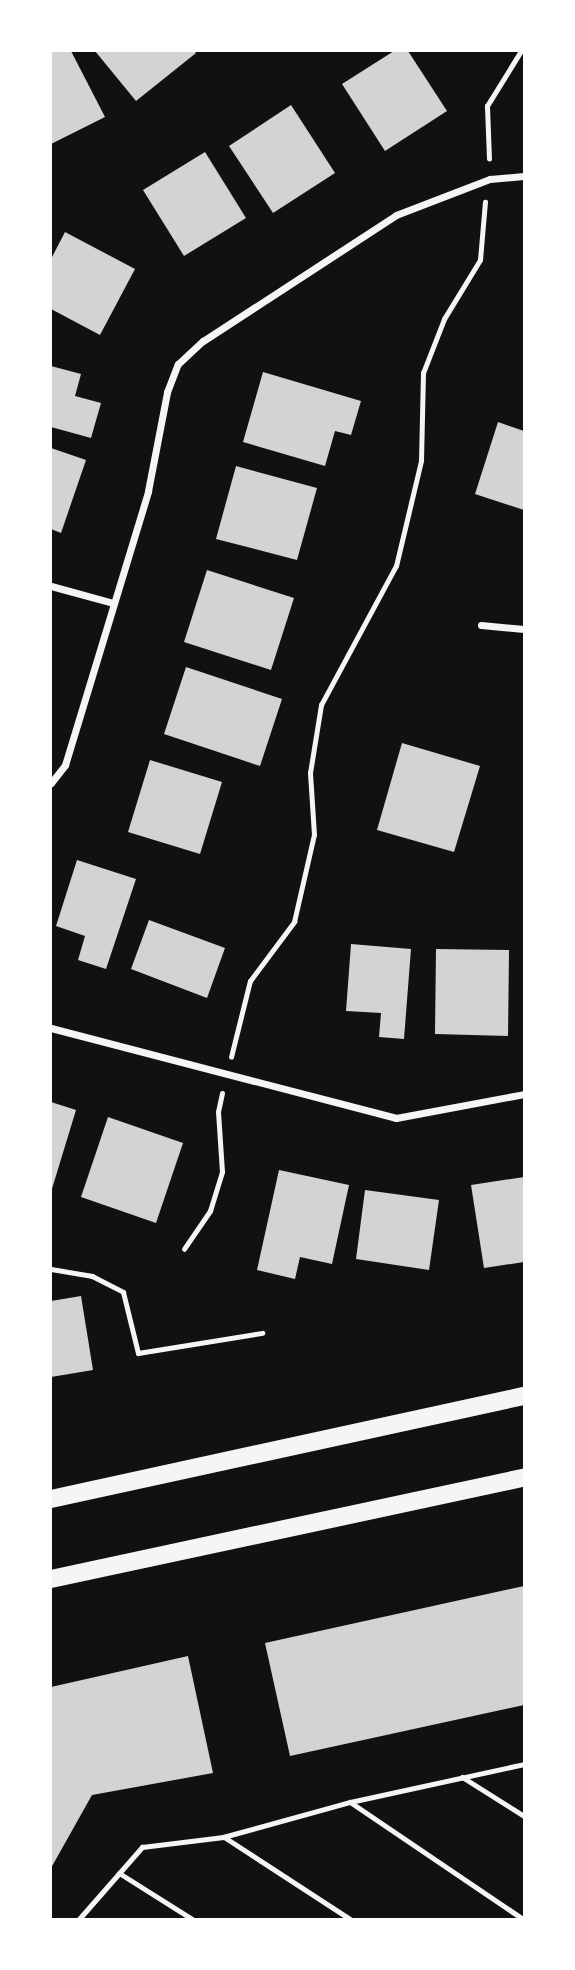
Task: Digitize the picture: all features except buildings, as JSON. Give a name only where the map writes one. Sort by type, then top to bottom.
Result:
[{"type":"main road","points":[[51,1499],[524,1396]]},
{"type":"main road","points":[[51,1580],[524,1478]]},
{"type":"street","points":[[51,783],[65,765],[148,491],[167,392],[178,364],[203,341],[396,215],[490,179],[524,176]]},
{"type":"street","points":[[51,586],[113,603]]},
{"type":"street","points":[[481,625],[524,629]]},
{"type":"street","points":[[51,1028],[396,1118],[524,1094]]},
{"type":"lane","points":[[51,1269],[92,1276],[123,1292],[138,1353],[262,1333]]},
{"type":"lane","points":[[79,1919],[142,1847],[223,1837],[350,1802],[524,1764]]},
{"type":"lane","points":[[463,1777],[524,1816]]},
{"type":"lane","points":[[350,1802],[523,1919]]},
{"type":"lane","points":[[223,1837],[350,1919]]},
{"type":"lane","points":[[119,1873],[192,1919]]},
{"type":"path","points":[[184,1249],[210,1211],[222,1172],[218,1112],[250,981],[294,922],[314,835],[310,773],[321,705],[396,566],[421,461],[423,373],[444,319],[480,260],[490,179],[487,107],[521,51]]}]
